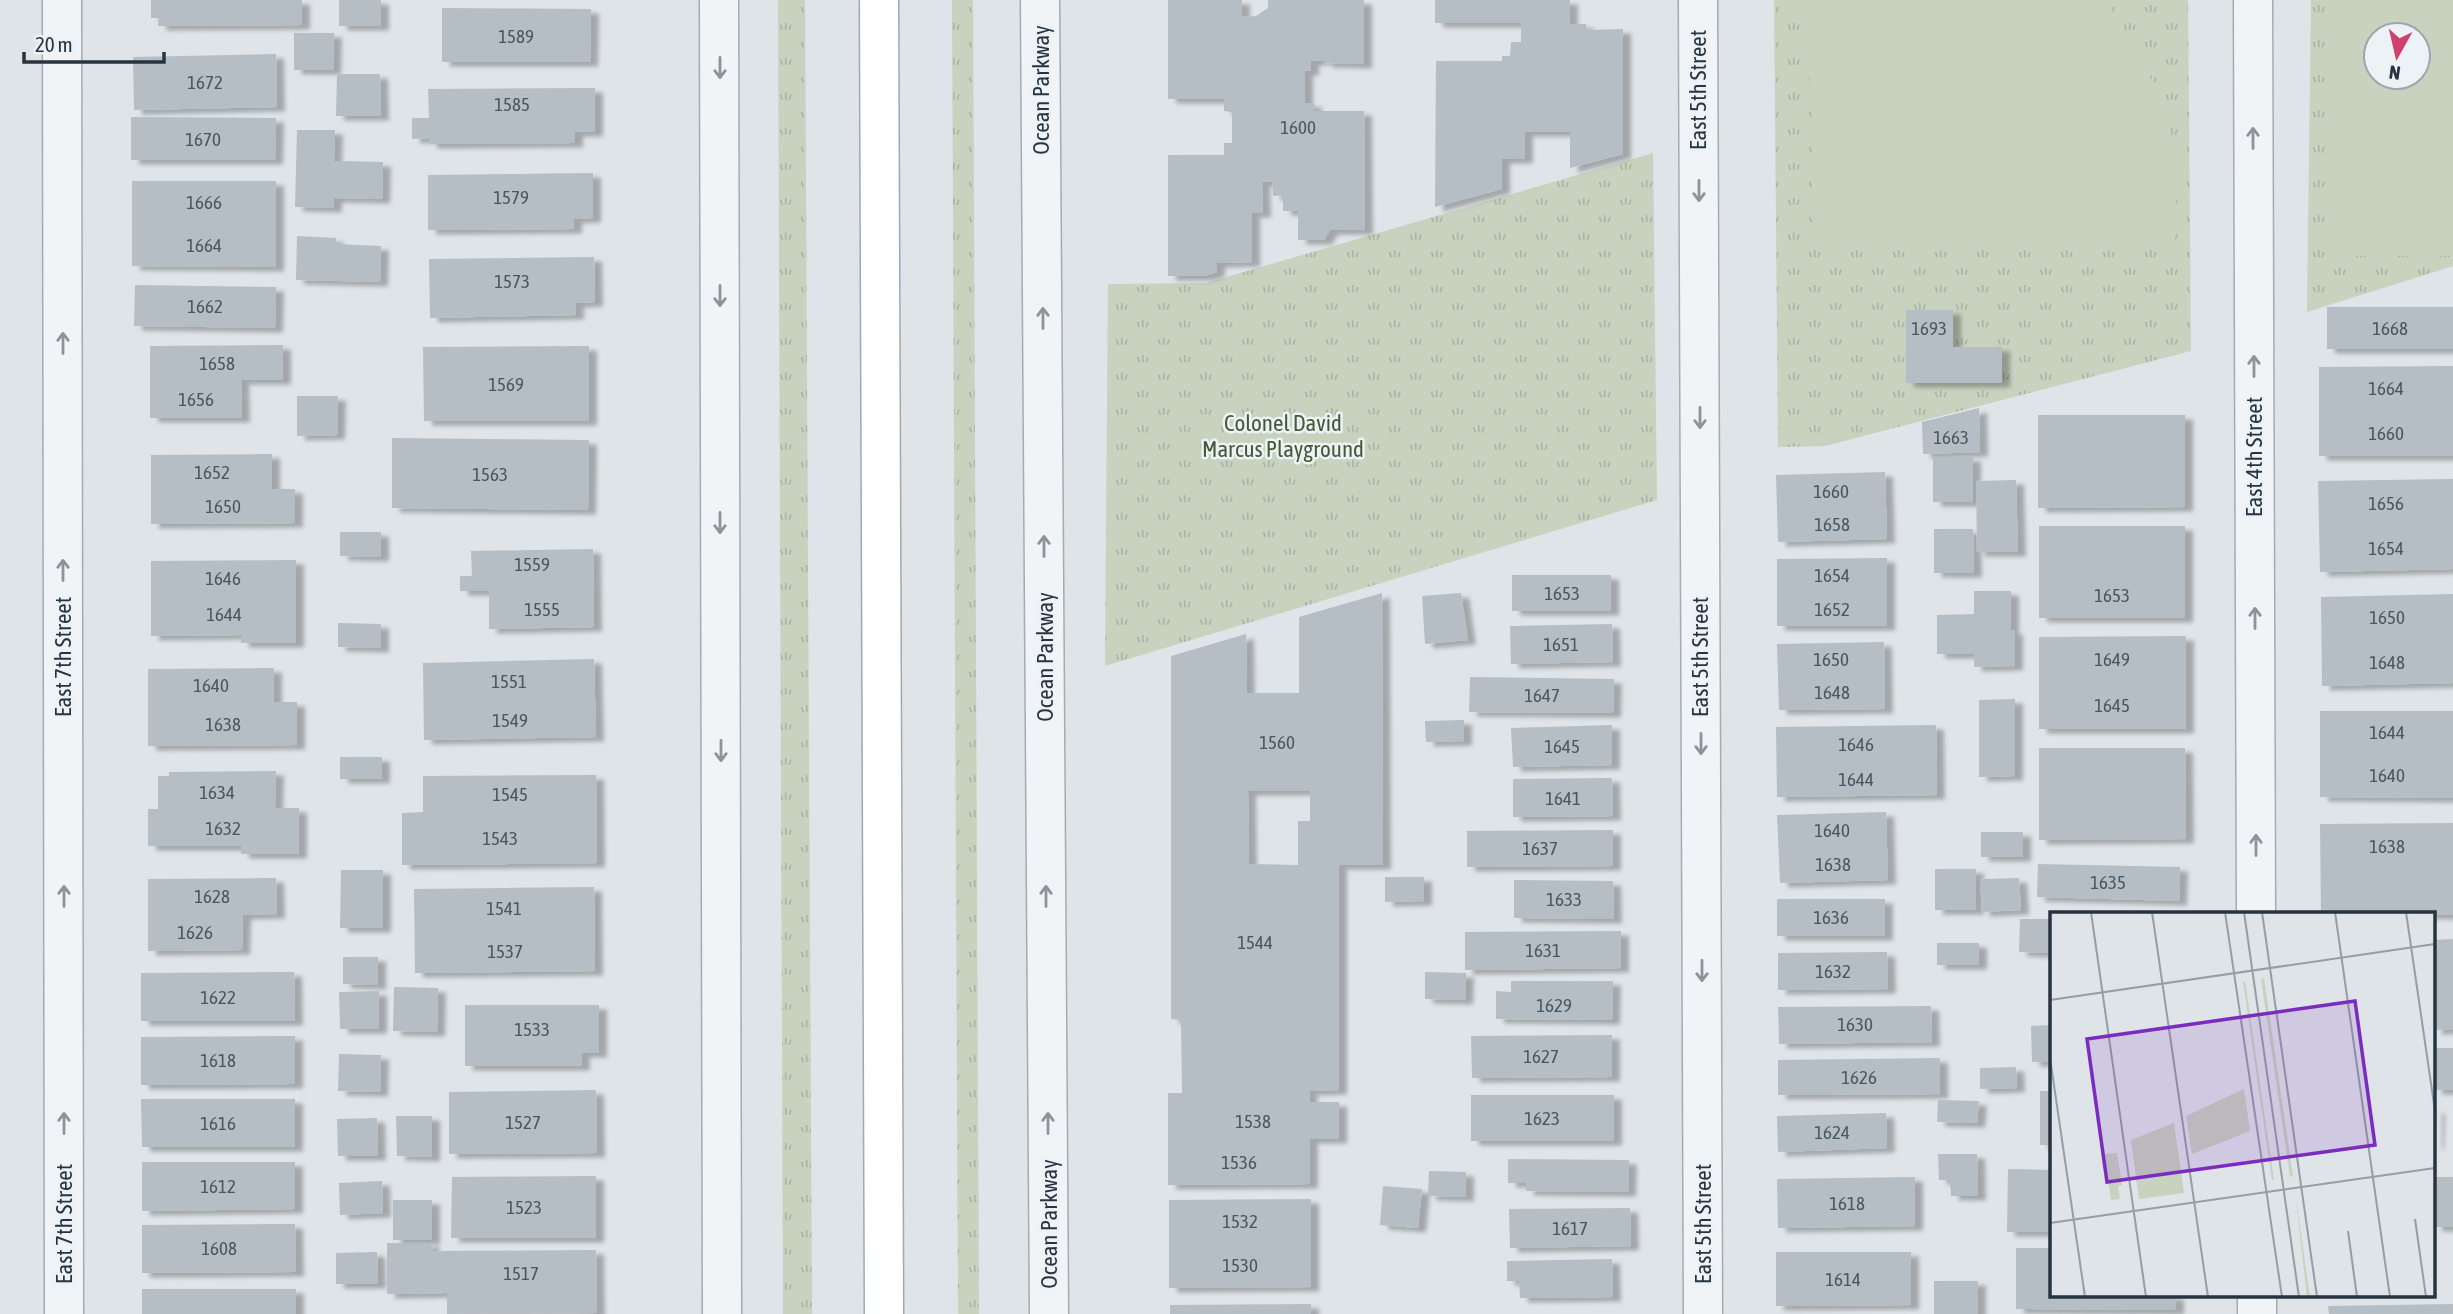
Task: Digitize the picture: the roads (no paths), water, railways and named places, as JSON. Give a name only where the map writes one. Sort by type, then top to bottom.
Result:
[{"type":"main road","points":[[878,0],[884,1314]]},
{"type":"street","name":"East 7th Street","points":[[62,0],[64,1314]]},
{"type":"street","points":[[719,0],[722,1314]]},
{"type":"street","name":"Ocean Parkway","points":[[1040,0],[1049,1314]]},
{"type":"street","name":"East 5th Street","points":[[1698,0],[1703,1314]]},
{"type":"street","name":"East 4th Street","points":[[2253,0],[2256,912]]},
{"type":"street","points":[[2257,1296],[2257,1314]]},
{"type":"park label","name":"Colonel David Marcus Playground","points":[[1283,436]]}]
